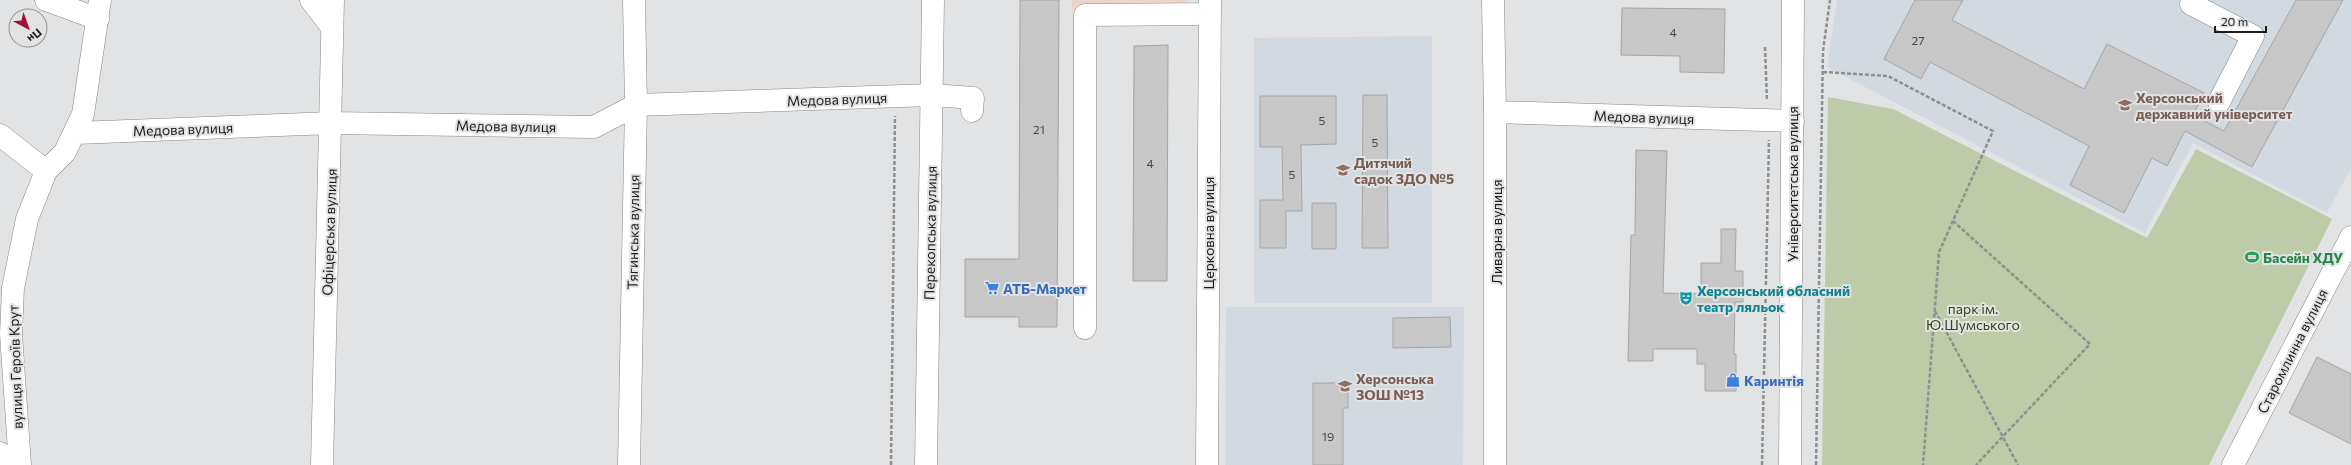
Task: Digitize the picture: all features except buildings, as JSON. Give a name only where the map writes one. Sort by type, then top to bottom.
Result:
[{"type":"street","points":[[46,0],[99,10]]},
{"type":"street","points":[[311,0],[331,26]]},
{"type":"street","name":"Офіцерська вулиця","points":[[322,465],[332,123],[331,26],[333,0]]},
{"type":"street","name":"Тягинська вулиця","points":[[629,465],[636,105],[634,0]]},
{"type":"street","name":"Перекопська вулиця","points":[[926,465],[933,0]]},
{"type":"street","name":"Ливарна вулиця","points":[[1493,0],[1495,112],[1494,465]]},
{"type":"street","name":"Університетська вулиця","points":[[1790,465],[1793,0]]},
{"type":"street","points":[[2193,0],[2191,4],[2253,36],[2219,102]]},
{"type":"street","points":[[1085,328],[1085,14],[1210,7]]},
{"type":"street","name":"Церковна вулиця","points":[[1207,465],[1210,7]]},
{"type":"street","name":"вулиця Героїв Крут","points":[[20,465],[11,341],[13,288],[27,219],[46,171],[65,152],[76,133],[83,114],[99,10]]},
{"type":"street","name":"Медова вулиця","points":[[76,133],[332,123],[594,127],[636,105],[932,95],[973,98],[972,111]]},
{"type":"street","name":"Медова вулиця","points":[[1495,112],[1793,120]]},
{"type":"street","points":[[0,135],[46,171]]},
{"type":"street","name":"Старомлинна вулиця","points":[[2233,465],[2351,238]]},
{"type":"street","points":[[0,454],[14,465]]},
{"type":"path","points":[[1816,465],[1823,51],[1830,0]]},
{"type":"path","points":[[1762,465],[1768,120],[1765,47]]},
{"type":"path","points":[[1823,72],[1888,76],[1993,131],[1939,252],[1923,465]]},
{"type":"path","points":[[891,465],[895,96]]},
{"type":"path","points":[[1953,221],[2090,344],[1976,465]]},
{"type":"path","points":[[1935,310],[2002,438],[2018,465]]},
{"type":"shaded area","points":[[1072,0],[1187,0],[1187,10],[1072,10]]},
{"type":"shaded area","name":"Херсонський державний університет","points":[[1837,0],[2351,0],[2351,168],[2327,213],[2193,143],[2145,233],[1827,67]]},
{"type":"shaded area","name":"Дитячий садок ЗДО №5","points":[[1432,36],[1432,303],[1254,303],[1254,38]]},
{"type":"shaded area","name":"Херсонська ЗОШ №13","points":[[1226,307],[1464,307],[1463,465],[1225,465]]},
{"type":"green space","name":"парк ім. Ю.Шумського","points":[[1828,97],[1893,109],[2147,238],[2196,149],[2332,219],[2209,465],[1822,465]]},
{"type":"place","name":"Херсонський державний університет","points":[[2125,105]]},
{"type":"place","name":"Дитячий садок ЗДО №5","points":[[1343,170]]},
{"type":"place","name":"Басейн ХДУ","points":[[2252,257]]},
{"type":"place","name":"АТБ-Маркет","points":[[992,288]]},
{"type":"place","name":"Херсонський обласний театр ляльок","points":[[1686,298]]},
{"type":"place","name":"Каринтія","points":[[1733,380]]},
{"type":"place","name":"Херсонська ЗОШ №13","points":[[1345,386]]}]
